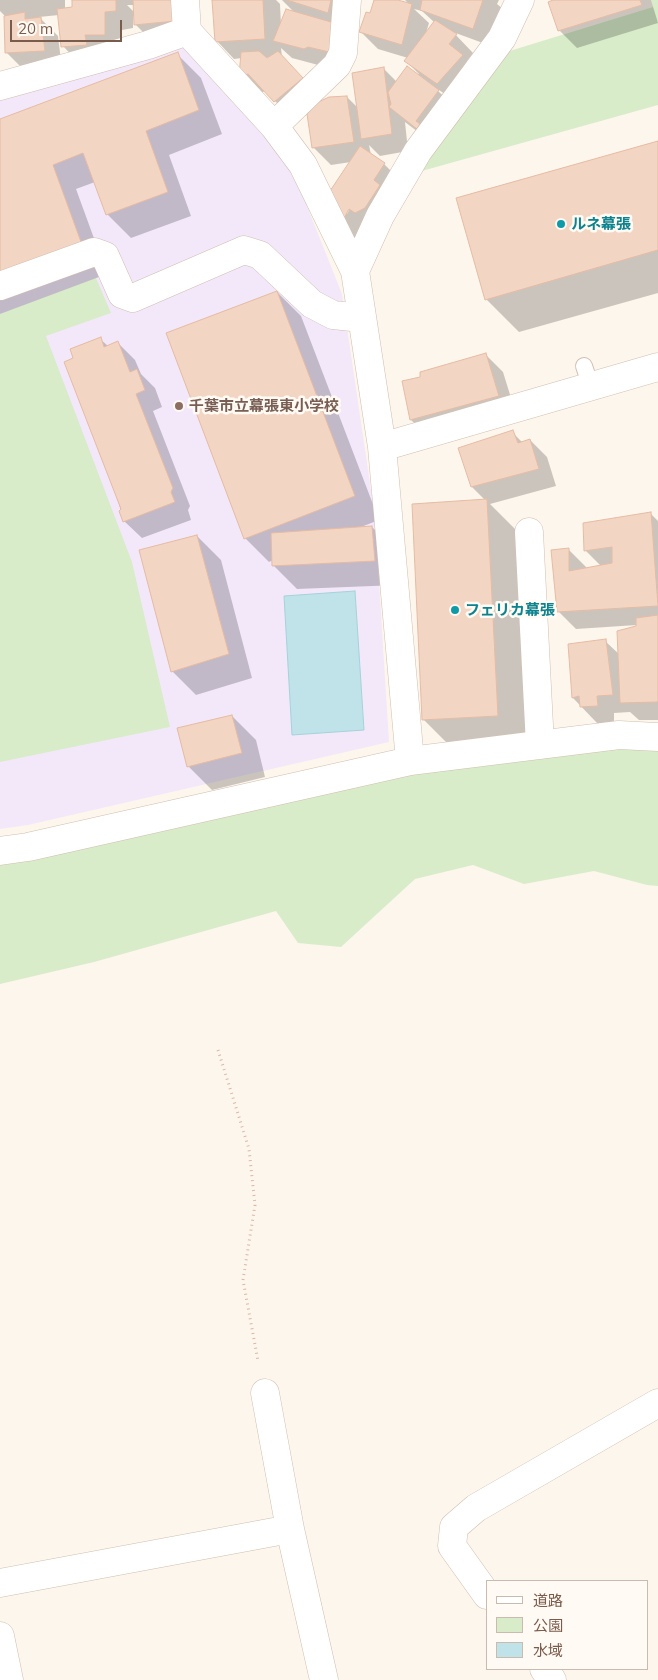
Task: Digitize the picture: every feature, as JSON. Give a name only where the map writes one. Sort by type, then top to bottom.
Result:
[{"type":"street","points":[[185,0],[186,31],[274,126],[303,165],[355,271],[382,447],[410,761]]},
{"type":"street","points":[[274,126],[337,65],[343,53],[347,0]]},
{"type":"street","points":[[355,271],[380,216],[418,151],[502,38],[520,0]]},
{"type":"street","points":[[0,86],[148,45],[186,31]]},
{"type":"street","points":[[0,286],[94,252],[105,256],[122,294],[133,298],[244,250],[260,255],[312,304],[332,315],[362,318]]},
{"type":"street","points":[[382,447],[587,376],[658,367]]},
{"type":"street","points":[[529,532],[540,745]]},
{"type":"street","points":[[0,851],[28,847],[410,761],[619,735],[658,737]]},
{"type":"street","points":[[265,1393],[290,1529],[324,1680]]},
{"type":"street","points":[[486,1594],[452,1546],[454,1527],[476,1508],[658,1403]]},
{"type":"street","points":[[0,1583],[290,1529]]},
{"type":"street","points":[[0,1636],[9,1680]]},
{"type":"path","points":[[218,1050],[249,1150],[255,1205],[243,1280],[265,1393]]},
{"type":"shaded area","name":"千葉市立幕張東小学校","points":[[178,40],[291,166],[342,294],[375,517],[389,742],[28,825],[0,829],[0,97]]},
{"type":"green space","points":[[651,0],[658,0],[658,105],[411,174],[503,53],[653,7]]},
{"type":"green space","points":[[96,278],[111,313],[46,336],[132,562],[170,727],[0,762],[0,314]]},
{"type":"green space","points":[[658,725],[658,886],[647,885],[594,871],[524,884],[473,865],[415,879],[341,947],[298,943],[276,911],[94,962],[0,984],[0,854]]},
{"type":"water","points":[[355,591],[364,730],[292,735],[284,596]]},
{"type":"building","points":[[72,0],[116,0],[116,11],[105,12],[105,35],[85,35],[87,45],[61,47],[57,9],[72,7]]},
{"type":"building","points":[[133,0],[173,0],[176,21],[134,25]]},
{"type":"building","points":[[212,0],[263,0],[265,39],[215,42]]},
{"type":"building","points":[[287,0],[331,0],[328,13]]},
{"type":"building","points":[[374,0],[398,0],[412,4],[402,45],[359,32],[366,12],[370,13]]},
{"type":"building","points":[[422,0],[483,0],[473,29],[420,10]]},
{"type":"building","points":[[553,0],[640,0],[642,5],[558,31],[548,2]]},
{"type":"building","points":[[286,9],[338,24],[329,52],[308,47],[304,49],[273,41]]},
{"type":"building","points":[[25,12],[25,19],[41,17],[45,51],[5,53],[4,16]]},
{"type":"building","points":[[435,20],[457,34],[449,44],[463,55],[437,84],[404,61]]},
{"type":"building","points":[[259,51],[267,58],[278,51],[303,78],[274,102],[248,74],[239,77],[241,52]]},
{"type":"building","points":[[178,52],[199,110],[146,131],[168,192],[106,215],[83,153],[53,165],[84,250],[0,281],[0,119]]},
{"type":"building","points":[[407,66],[439,90],[416,121],[420,124],[417,129],[389,107],[391,104],[388,92]]},
{"type":"building","points":[[384,67],[392,134],[361,139],[352,73]]},
{"type":"building","points":[[347,96],[354,142],[312,148],[307,114],[312,105],[329,97]]},
{"type":"building","name":"ルネ幕張","points":[[658,141],[658,250],[485,300],[456,198]]},
{"type":"building","points":[[360,146],[385,163],[374,180],[380,185],[365,208],[355,213],[349,209],[340,226],[328,194]]},
{"type":"building","points":[[277,291],[355,496],[244,539],[166,333]]},
{"type":"building","points":[[101,337],[104,347],[118,341],[130,372],[137,369],[145,390],[136,394],[173,488],[171,492],[175,502],[123,522],[119,511],[121,509],[64,362],[73,358],[70,349]]},
{"type":"building","points":[[486,353],[499,396],[410,420],[402,381],[420,377],[420,372]]},
{"type":"building","points":[[513,430],[518,443],[530,439],[539,469],[471,487],[458,448]]},
{"type":"building","name":"フェリカ幕張","points":[[487,499],[498,716],[422,720],[412,504]]},
{"type":"building","points":[[651,512],[658,606],[557,612],[551,550],[569,548],[569,571],[612,563],[612,547],[584,551],[583,523]]},
{"type":"building","points":[[372,526],[375,561],[272,566],[271,533]]},
{"type":"building","points":[[197,535],[229,654],[171,672],[139,550]]},
{"type":"building","points":[[658,615],[658,702],[620,703],[617,631],[636,626],[636,618]]},
{"type":"building","points":[[606,639],[613,695],[597,696],[598,706],[580,707],[579,696],[572,698],[568,644]]},
{"type":"building","points":[[232,715],[242,753],[187,767],[177,728]]},
{"type":"place","name":"ルネ幕張","points":[[561,224]]},
{"type":"place","name":"千葉市立幕張東小学校","points":[[179,406]]},
{"type":"place","name":"フェリカ幕張","points":[[455,610]]}]
